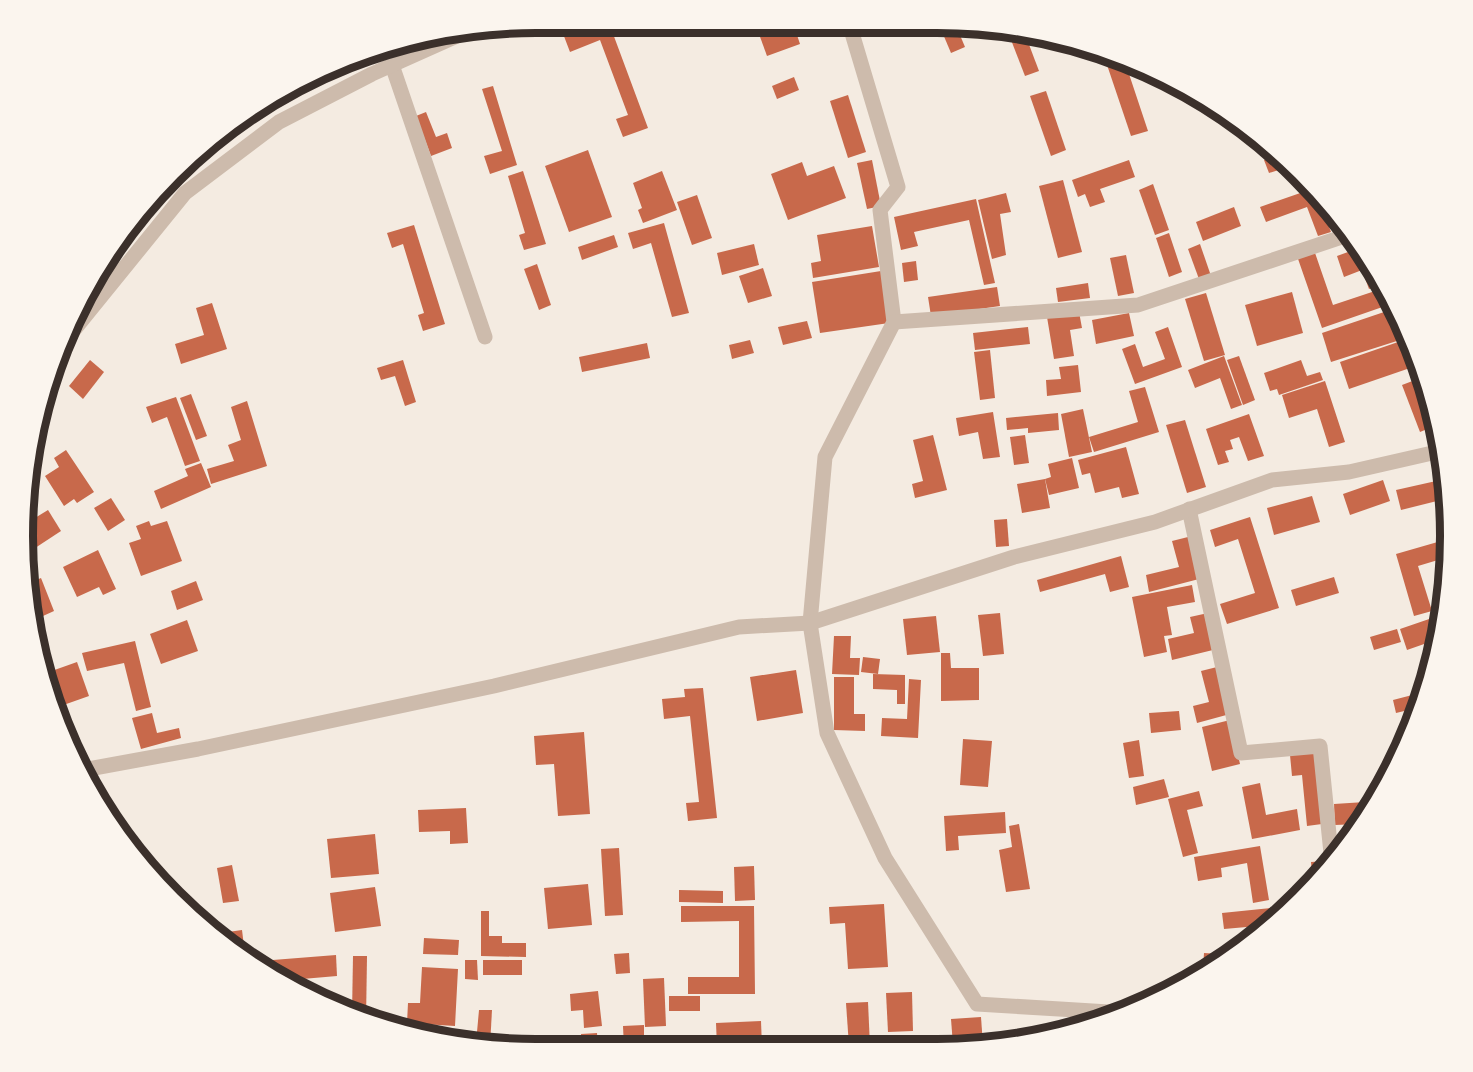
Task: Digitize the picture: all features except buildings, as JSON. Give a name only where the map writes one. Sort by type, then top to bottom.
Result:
[{"type":"street","points":[[852,33],[898,187],[880,210],[894,322],[825,457],[810,623],[827,733],[885,858],[977,1004],[1100,1012]]},
{"type":"street","points":[[84,317],[185,193],[279,122],[430,45]]},
{"type":"street","points":[[392,65],[485,337]]},
{"type":"street","points":[[894,322],[1138,305],[1341,237]]},
{"type":"street","points":[[90,769],[198,749],[494,686],[739,627],[810,623],[1014,557],[1155,522],[1272,480],[1349,472],[1433,453]]},
{"type":"street","points":[[1189,510],[1241,753],[1320,746],[1331,849]]}]
